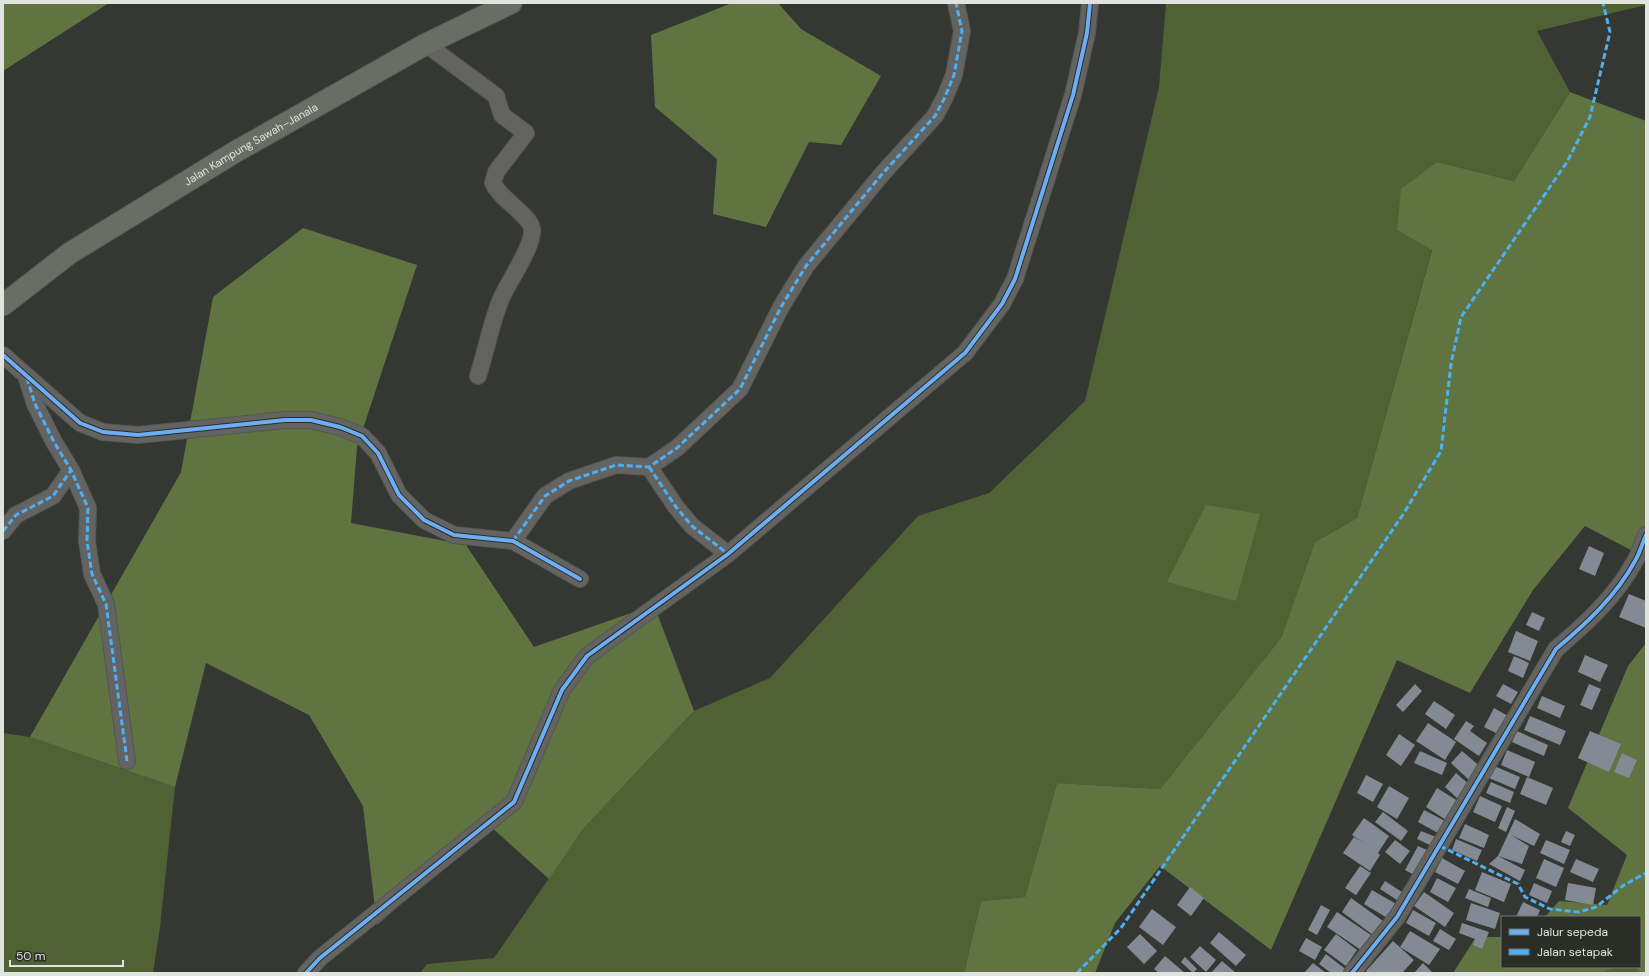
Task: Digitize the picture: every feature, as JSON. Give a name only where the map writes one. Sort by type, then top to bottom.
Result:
[{"type":"main road","name":"Jalan Kampung Sawah–Janala","points":[[3,305],[70,253],[235,152],[426,44],[511,3]]},
{"type":"street","points":[[513,541],[545,496],[569,481],[616,465],[648,467],[677,448],[740,389],[781,307],[806,266],[883,173],[935,116],[954,75],[962,31],[956,3]]},
{"type":"street","points":[[306,973],[320,958],[514,802],[562,690],[588,656],[728,554],[965,352],[1002,304],[1017,273],[1073,95],[1087,33],[1090,3]]},
{"type":"street","points":[[426,44],[496,96],[502,115],[526,133],[496,172],[493,183],[497,192],[526,218],[532,229],[531,242],[500,299],[478,376]]},
{"type":"street","points":[[3,355],[80,423],[103,432],[138,435],[285,420],[311,420],[340,427],[362,436],[378,452],[399,495],[424,520],[454,535],[513,541],[580,579]]},
{"type":"street","points":[[26,376],[35,404],[54,442],[71,470],[88,508],[87,541],[92,574],[106,604],[127,761]]},
{"type":"street","points":[[648,467],[676,507],[692,526],[728,554]]},
{"type":"street","points":[[3,531],[16,515],[53,496],[71,470]]},
{"type":"street","points":[[1352,973],[1397,917],[1556,649],[1585,625],[1618,589],[1636,560],[1646,536]]},
{"type":"green space","points":[[3,3],[109,3],[3,71]]},
{"type":"green space","points":[[732,3],[778,3],[801,29],[881,76],[841,145],[809,142],[766,227],[713,214],[717,159],[655,107],[651,35]]},
{"type":"green space","points":[[1166,3],[1646,3],[1646,5],[1537,31],[1570,92],[1514,181],[1437,162],[1397,230],[1432,249],[1357,518],[1315,542],[1281,638],[1160,789],[1057,783],[1025,897],[981,901],[964,973],[420,973],[427,964],[494,958],[583,829],[694,711],[770,678],[918,516],[989,493],[1085,401],[1159,87]]},
{"type":"green space","points":[[1570,92],[1646,121],[1646,558],[1585,526],[1533,590],[1470,693],[1397,660],[1271,950],[1160,866],[1115,923],[1095,973],[964,973],[981,901],[1025,897],[1057,783],[1160,789],[1281,638],[1315,542],[1357,518],[1432,250],[1397,230],[1401,189],[1437,162],[1514,181]]},
{"type":"green space","points":[[303,228],[417,265],[357,447],[351,523],[466,545],[534,647],[654,605],[694,711],[583,829],[549,879],[490,826],[377,925],[363,806],[309,715],[206,663],[175,787],[30,737],[181,472],[213,297]]},
{"type":"green space","points":[[1206,505],[1260,514],[1236,601],[1167,582]]},
{"type":"green space","points":[[1646,643],[1646,973],[1639,973],[1639,971],[1634,968],[1641,968],[1641,916],[1546,916],[1559,901],[1607,905],[1627,855],[1568,808],[1628,666]]},
{"type":"green space","points":[[3,733],[30,737],[175,787],[160,927],[153,973],[3,973]]},
{"type":"green space","points":[[1476,937],[1501,937],[1501,968],[1614,968],[1602,973],[1453,973]]},
{"type":"green space","points":[[1614,968],[1634,968],[1639,971],[1639,973],[1602,973]]},
{"type":"building","points":[[1589,546],[1604,553],[1595,576],[1579,569]]},
{"type":"building","points":[[1629,594],[1646,601],[1646,628],[1619,617]]},
{"type":"building","points":[[1532,612],[1545,618],[1539,631],[1526,625]]},
{"type":"building","points":[[1516,631],[1538,641],[1530,661],[1508,652]]},
{"type":"building","points":[[1585,655],[1608,665],[1600,682],[1578,672]]},
{"type":"building","points":[[1514,656],[1529,663],[1523,678],[1508,671]]},
{"type":"building","points":[[1415,684],[1422,691],[1403,712],[1396,705]]},
{"type":"building","points":[[1503,684],[1518,692],[1511,704],[1496,696]]},
{"type":"building","points":[[1589,684],[1601,689],[1592,710],[1580,705]]},
{"type":"building","points":[[1542,696],[1565,706],[1560,718],[1537,708]]},
{"type":"building","points":[[1434,701],[1455,715],[1446,729],[1425,714]]},
{"type":"building","points":[[1494,708],[1508,716],[1498,734],[1484,727]]},
{"type":"building","points":[[1530,716],[1566,731],[1560,745],[1524,730]]},
{"type":"building","points":[[1466,721],[1474,726],[1470,731],[1487,743],[1479,756],[1454,739]]},
{"type":"building","points":[[1428,723],[1456,742],[1445,760],[1416,741]]},
{"type":"building","points":[[1517,731],[1548,745],[1544,756],[1512,742]]},
{"type":"building","points":[[1590,731],[1621,744],[1609,772],[1578,758]]},
{"type":"building","points":[[1399,734],[1415,745],[1401,766],[1386,755]]},
{"type":"building","points":[[1507,750],[1535,762],[1529,777],[1501,765]]},
{"type":"building","points":[[1420,751],[1447,763],[1442,775],[1414,763]]},
{"type":"building","points":[[1462,751],[1482,768],[1470,781],[1451,763]]},
{"type":"building","points":[[1622,753],[1637,760],[1629,778],[1614,772]]},
{"type":"building","points":[[1494,766],[1520,777],[1515,789],[1489,778]]},
{"type":"building","points":[[1456,773],[1470,785],[1458,799],[1445,787]]},
{"type":"building","points":[[1366,775],[1383,784],[1373,802],[1357,793]]},
{"type":"building","points":[[1527,777],[1553,788],[1546,805],[1520,794]]},
{"type":"building","points":[[1491,782],[1514,792],[1510,803],[1486,793]]},
{"type":"building","points":[[1389,786],[1409,798],[1397,819],[1377,807]]},
{"type":"building","points":[[1437,788],[1461,803],[1449,822],[1426,807]]},
{"type":"building","points":[[1480,796],[1502,806],[1495,822],[1473,812]]},
{"type":"building","points":[[1507,807],[1515,811],[1506,832],[1498,828]]},
{"type":"building","points":[[1424,810],[1445,821],[1438,833],[1418,822]]},
{"type":"building","points":[[1383,812],[1408,831],[1401,841],[1375,822]]},
{"type":"building","points":[[1364,818],[1389,836],[1378,853],[1380,855],[1370,871],[1343,853],[1354,837],[1364,843],[1352,835]]},
{"type":"building","points":[[1515,819],[1540,834],[1534,846],[1511,835],[1529,846],[1522,864],[1498,856]]},
{"type":"building","points":[[1465,824],[1489,835],[1484,848],[1459,838]]},
{"type":"building","points":[[1421,831],[1436,837],[1432,846],[1417,839]]},
{"type":"building","points":[[1566,831],[1575,835],[1570,846],[1561,842]]},
{"type":"building","points":[[1456,839],[1482,850],[1477,861],[1452,850]]},
{"type":"building","points":[[1395,840],[1410,851],[1400,864],[1385,852]]},
{"type":"building","points":[[1546,840],[1570,850],[1564,864],[1540,853]]},
{"type":"building","points":[[1418,846],[1429,851],[1416,876],[1405,870]]},
{"type":"building","points":[[1498,856],[1525,870],[1520,881],[1489,864]]},
{"type":"building","points":[[1442,858],[1465,871],[1458,884],[1435,872]]},
{"type":"building","points":[[1544,859],[1564,868],[1556,887],[1536,878]]},
{"type":"building","points":[[1576,859],[1599,869],[1593,882],[1570,872]]},
{"type":"building","points":[[1360,866],[1371,873],[1356,895],[1345,888]]},
{"type":"building","points":[[1482,872],[1511,884],[1504,902],[1475,890]]},
{"type":"building","points":[[1437,878],[1456,888],[1448,902],[1430,892]]},
{"type":"building","points":[[1385,881],[1405,894],[1400,902],[1380,889]]},
{"type":"building","points":[[1534,883],[1552,891],[1547,903],[1529,895]]},
{"type":"building","points":[[1568,883],[1596,888],[1593,905],[1565,900]]},
{"type":"building","points":[[1190,887],[1204,898],[1191,916],[1177,905]]},
{"type":"building","points":[[1469,889],[1491,898],[1488,907],[1465,898]]},
{"type":"building","points":[[1372,890],[1398,905],[1389,919],[1364,904]]},
{"type":"building","points":[[1424,892],[1454,913],[1445,927],[1414,906]]},
{"type":"building","points":[[1351,898],[1383,921],[1373,935],[1342,912]]},
{"type":"building","points":[[1523,902],[1540,910],[1537,916],[1516,916]]},
{"type":"building","points":[[1471,903],[1500,913],[1495,929],[1466,920]]},
{"type":"building","points":[[1321,905],[1330,910],[1317,935],[1308,930]]},
{"type":"building","points":[[1152,909],[1176,927],[1163,945],[1139,927]]},
{"type":"building","points":[[1413,910],[1436,923],[1429,936],[1406,923]]},
{"type":"building","points":[[1337,912],[1371,935],[1361,950],[1327,927]]},
{"type":"building","points":[[1462,923],[1489,932],[1482,949],[1473,945],[1475,939],[1459,933]]},
{"type":"building","points":[[1440,929],[1456,939],[1449,950],[1433,941]]},
{"type":"building","points":[[1410,931],[1440,949],[1429,965],[1400,947]]},
{"type":"building","points":[[1219,932],[1246,955],[1236,966],[1210,943]]},
{"type":"building","points":[[1140,934],[1157,951],[1144,964],[1127,947]]},
{"type":"building","points":[[1336,934],[1357,950],[1346,966],[1324,950]]},
{"type":"building","points":[[1306,938],[1322,947],[1315,960],[1299,951]]},
{"type":"building","points":[[1393,941],[1414,960],[1402,973],[1368,973],[1366,971]]},
{"type":"building","points":[[1200,946],[1216,960],[1206,972],[1190,957]]},
{"type":"building","points":[[1326,954],[1348,971],[1346,973],[1331,973],[1319,964]]},
{"type":"building","points":[[1165,956],[1185,973],[1159,973],[1154,969]]},
{"type":"building","points":[[1185,957],[1197,969],[1193,973],[1181,962]]},
{"type":"building","points":[[1222,961],[1236,973],[1211,973]]},
{"type":"building","points":[[1313,963],[1326,973],[1304,973]]},
{"type":"building","points":[[1423,963],[1433,973],[1414,973]]},
{"type":"marked path","points":[[513,541],[545,496],[569,481],[616,465],[649,467],[677,448],[740,389],[781,307],[806,266],[883,173],[935,116],[954,75],[962,31],[956,3]]},
{"type":"marked path","points":[[1077,973],[1121,928],[1404,513],[1441,451],[1451,364],[1461,317],[1567,162],[1590,117],[1610,32],[1603,3]]},
{"type":"marked path","points":[[27,378],[35,404],[54,442],[71,470],[88,508],[87,541],[92,574],[106,604],[127,761]]},
{"type":"marked path","points":[[649,467],[676,507],[692,526],[728,554]]},
{"type":"marked path","points":[[3,531],[16,515],[53,496],[71,470]]},
{"type":"marked path","points":[[1440,846],[1518,884],[1525,897],[1550,909],[1579,912],[1596,907],[1624,885],[1646,873]]},
{"type":"cycle path","points":[[306,973],[320,958],[514,802],[562,690],[587,656],[728,554],[965,353],[1002,304],[1015,279],[1073,95],[1087,33],[1090,3]]},
{"type":"cycle path","points":[[3,355],[80,423],[103,432],[138,435],[285,420],[311,420],[340,427],[362,436],[378,453],[399,495],[424,520],[454,535],[513,541],[580,579]]},
{"type":"cycle path","points":[[1352,973],[1397,917],[1556,649],[1590,619],[1619,586],[1637,558],[1646,535]]}]
